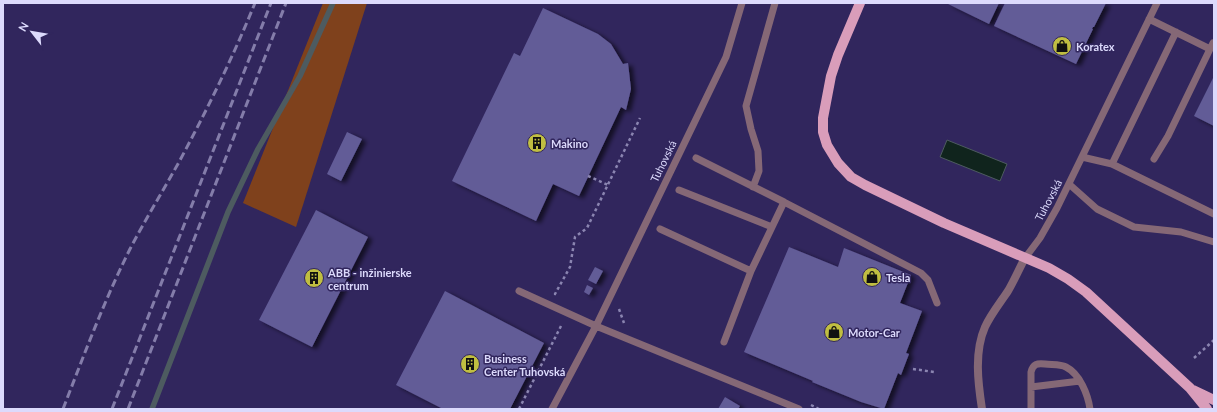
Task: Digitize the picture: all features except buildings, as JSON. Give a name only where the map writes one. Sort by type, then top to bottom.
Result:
[{"type":"main road","points":[[860,3],[831,76],[823,118],[823,132],[827,145],[833,156],[851,177],[865,185],[944,223],[1049,268],[1068,279],[1086,292],[1190,388],[1207,409]]},
{"type":"main road","points":[[1190,388],[1214,400]]},
{"type":"street","name":"Tuhovská","points":[[982,409],[979,382],[979,352],[981,341],[985,328],[992,314],[1008,291],[1025,258]]},
{"type":"lane","name":"Tuhovská","points":[[552,409],[596,326],[726,58],[742,3]]},
{"type":"lane","points":[[753,187],[759,171],[758,151],[746,106],[775,3]]},
{"type":"lane","name":"Tuhovská","points":[[1025,258],[1043,232],[1069,184],[1157,3]]},
{"type":"lane","points":[[1149,19],[1176,32],[1213,45],[1168,136],[1154,159]]},
{"type":"lane","points":[[1112,164],[1176,32]]},
{"type":"lane","points":[[1082,157],[1112,164],[1214,214]]},
{"type":"lane","points":[[696,158],[921,273],[928,280],[937,303]]},
{"type":"lane","points":[[1069,184],[1097,209],[1134,227],[1181,232],[1214,242]]},
{"type":"lane","points":[[679,190],[772,227]]},
{"type":"lane","points":[[724,342],[751,271],[784,202]]},
{"type":"lane","points":[[660,229],[751,271]]},
{"type":"lane","points":[[519,291],[596,326],[799,409]]},
{"type":"lane","points":[[1031,409],[1031,372],[1032,366],[1037,363],[1065,366],[1070,369],[1080,381],[1090,409]]},
{"type":"lane","points":[[1031,387],[1080,381]]},
{"type":"path","points":[[561,296],[555,294],[570,268],[575,237],[587,228],[640,118]]},
{"type":"path","points":[[588,176],[608,185]]},
{"type":"path","points":[[519,409],[567,313]]},
{"type":"path","points":[[1194,358],[1214,340]]},
{"type":"path","points":[[913,369],[934,372]]},
{"type":"shaded area","points":[[323,3],[367,3],[296,227],[243,203]]},
{"type":"shaded area","points":[[947,140],[1007,164],[1000,181],[940,157]]},
{"type":"waterway","points":[[152,409],[228,212],[258,149],[300,76],[333,3]]},
{"type":"railway","points":[[63,409],[112,288],[136,238],[200,123],[229,63],[255,3]]},
{"type":"railway","points":[[112,409],[271,3]]},
{"type":"railway","points":[[128,409],[286,3]]},
{"type":"place","name":"Koratex","points":[[1062,46]]},
{"type":"place","name":"Makino","points":[[537,143]]},
{"type":"place","name":"Tesla","points":[[872,277]]},
{"type":"place","name":"ABB - inžinierske centrum","points":[[314,278]]},
{"type":"place","name":"Motor-Car","points":[[834,332]]},
{"type":"place","name":"Business Center Tuhovská","points":[[470,364]]}]
